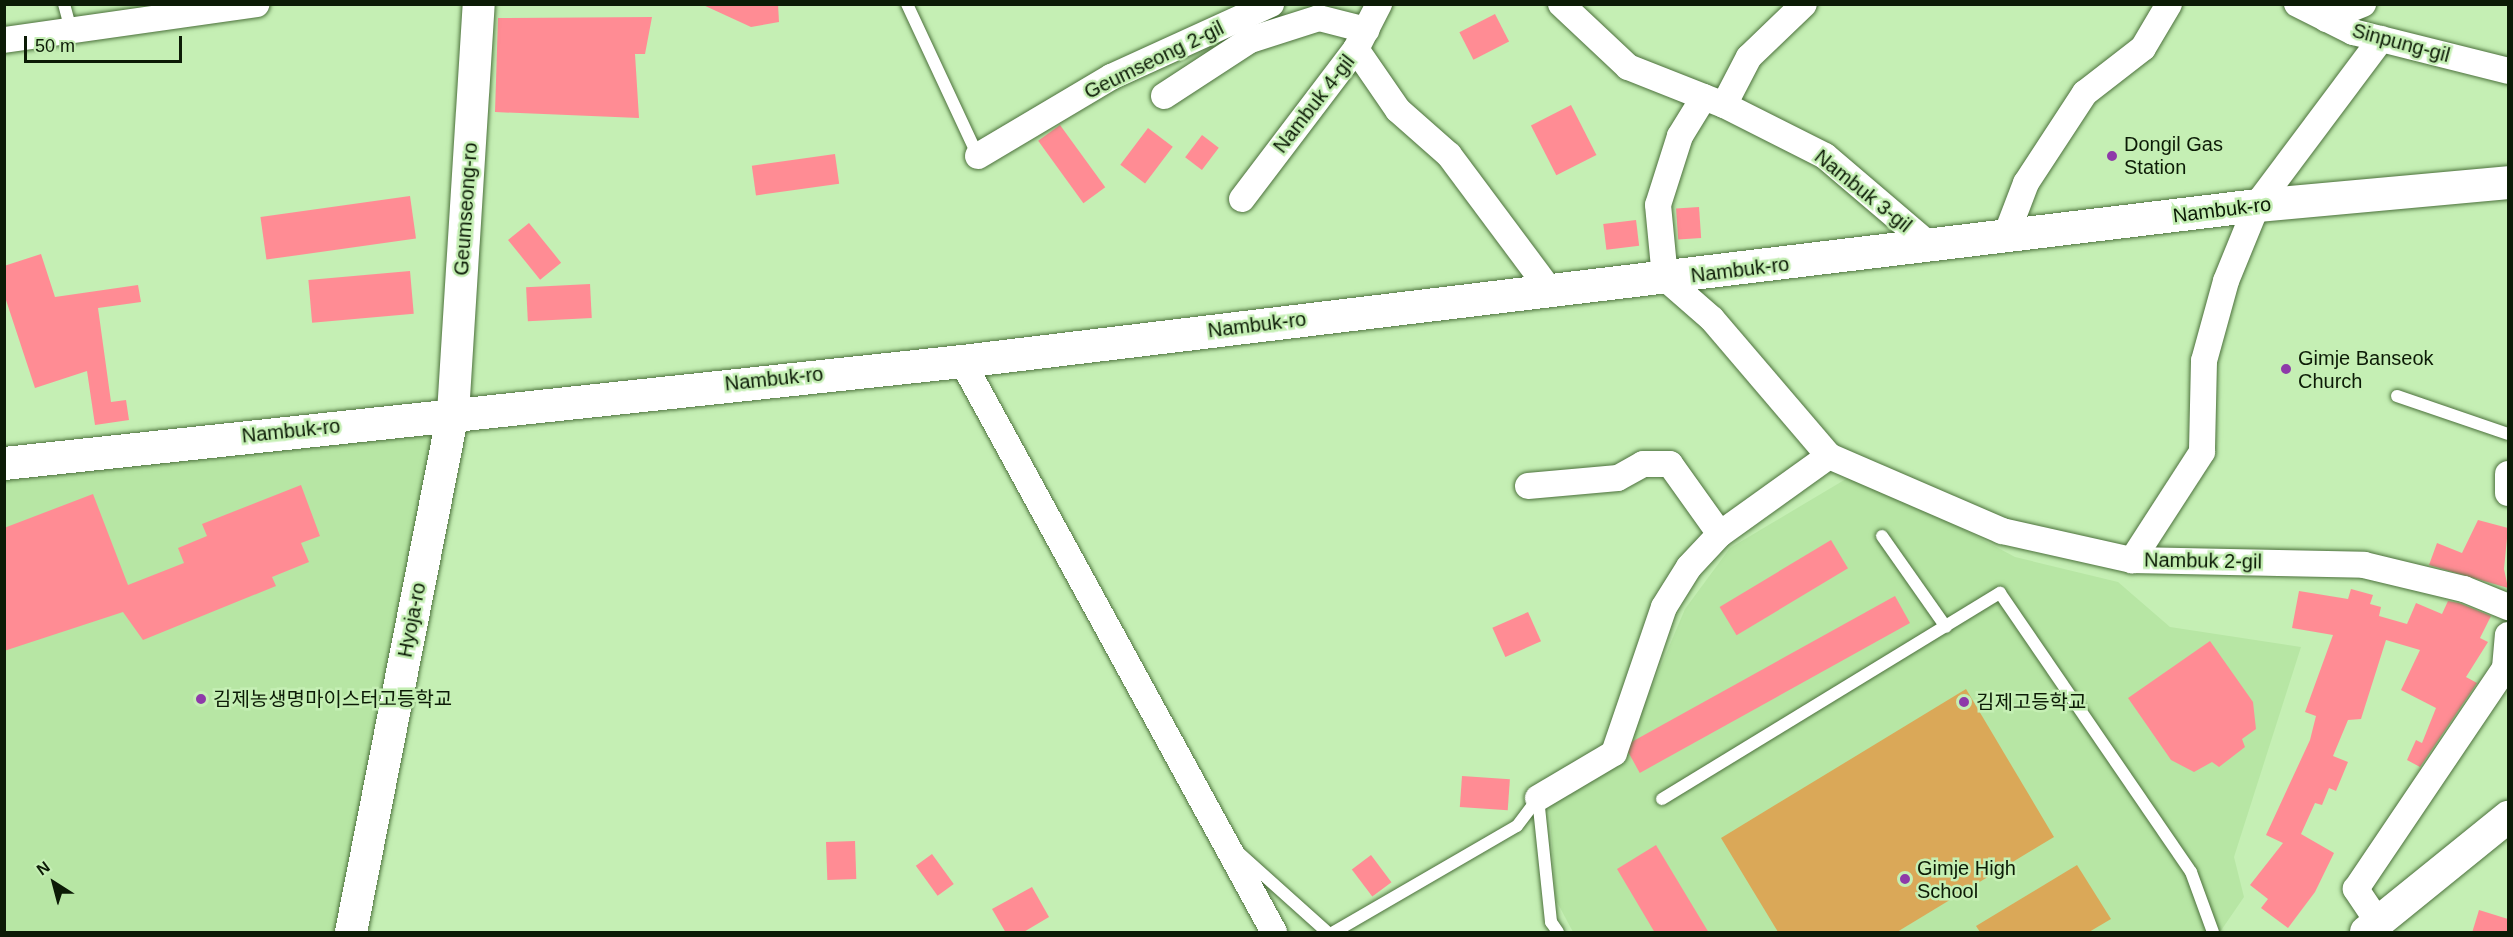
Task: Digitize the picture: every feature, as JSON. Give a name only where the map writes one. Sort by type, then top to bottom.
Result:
[{"type":"main road","name":"Nambuk-ro","points":[[4,463],[962,361],[1549,289],[1934,248],[2257,205],[2508,182]]},
{"type":"street","points":[[4,40],[256,4]]},
{"type":"street","name":"Geumseong-ro","points":[[453,414],[479,4]]},
{"type":"street","name":"Geumseong 2-gil","points":[[978,156],[1111,76],[1271,4]]},
{"type":"street","name":"Nambuk 4-gil","points":[[1242,199],[1361,40],[1379,4]]},
{"type":"street","name":"Nambuk 3-gil","points":[[1561,4],[1628,67],[1714,101],[1825,156],[1934,248]]},
{"type":"street","points":[[1804,4],[1749,57],[1714,101],[1680,136],[1658,205],[1665,278],[1712,319],[1829,456],[2002,531],[2132,560]]},
{"type":"street","points":[[2005,238],[2026,183],[2085,93],[2143,48],[2169,4]]},
{"type":"street","name":"Sinpung-gil","points":[[2297,4],[2326,19],[2381,39],[2504,75]]},
{"type":"street","points":[[2326,19],[2363,4]]},
{"type":"street","points":[[1164,96],[1251,40],[1319,18],[1361,40],[1398,110],[1449,155],[1549,289]]},
{"type":"street","name":"Nambuk 2-gil","points":[[2132,560],[2202,452],[2204,361],[2226,281],[2257,205],[2381,39]]},
{"type":"street","points":[[962,361],[1230,846],[1274,933]]},
{"type":"street","name":"Hyoja-ro","points":[[351,933],[453,414]]},
{"type":"street","points":[[1538,798],[1614,753],[1665,607],[1689,567],[1720,534],[1829,456]]},
{"type":"street","points":[[1528,486],[1618,478],[1643,464],[1670,464],[1720,534]]},
{"type":"street","points":[[2508,474],[2508,493]]},
{"type":"street","name":"Nambuk 2-gil","points":[[2132,560],[2364,565],[2464,589],[2508,607]]},
{"type":"street","points":[[2508,635],[2505,668],[2356,889],[2372,927],[2508,817]]},
{"type":"lane","points":[[64,4],[71,31]]},
{"type":"lane","points":[[906,4],[978,156]]},
{"type":"lane","points":[[2397,396],[2508,434]]},
{"type":"lane","points":[[1882,536],[1946,627]]},
{"type":"lane","points":[[1662,799],[2000,593],[2191,872],[2213,933]]},
{"type":"lane","points":[[1334,933],[1516,826],[1538,798]]},
{"type":"lane","points":[[1538,798],[1551,922],[1558,933]]},
{"type":"lane","points":[[1230,846],[1327,933]]},
{"type":"shaded area","name":"김제농생명마이스터고등학교","points":[[453,415],[351,932],[5,932],[4,465]]},
{"type":"shaded area","name":"김제고등학교","points":[[1865,477],[2015,557],[2118,582],[2170,627],[2301,647],[2234,857],[2244,897],[2220,932],[1573,932],[1556,900],[1549,805],[1622,758],[1685,609],[1730,548],[1846,479]]},
{"type":"shaded area","points":[[1966,689],[2054,837],[1897,932],[1778,932],[1721,838]]},
{"type":"shaded area","points":[[2077,865],[2111,919],[2089,932],[1980,932],[1976,926]]},
{"type":"building","points":[[701,4],[778,4],[779,22],[751,27]]},
{"type":"building","points":[[1495,14],[1509,42],[1473,60],[1459,32]]},
{"type":"building","points":[[652,17],[645,54],[635,54],[639,118],[495,112],[498,18]]},
{"type":"building","points":[[1571,105],[1596,155],[1556,175],[1531,125]]},
{"type":"building","points":[[1060,125],[1105,187],[1083,203],[1038,141]]},
{"type":"building","points":[[1148,128],[1173,147],[1145,183],[1120,165]]},
{"type":"building","points":[[1202,135],[1219,148],[1202,170],[1185,157]]},
{"type":"building","points":[[835,154],[839,184],[756,195],[752,166]]},
{"type":"building","points":[[410,196],[416,239],[266,260],[260,217]]},
{"type":"building","points":[[1699,207],[1701,238],[1678,240],[1676,209]]},
{"type":"building","points":[[1636,220],[1639,246],[1606,250],[1603,224]]},
{"type":"building","points":[[529,223],[561,263],[540,280],[508,240]]},
{"type":"building","points":[[41,254],[55,297],[138,285],[141,302],[98,308],[111,402],[126,400],[129,420],[95,425],[87,371],[35,388],[4,294],[4,266]]},
{"type":"building","points":[[410,271],[414,314],[312,323],[308,280]]},
{"type":"building","points":[[590,284],[592,318],[528,321],[526,287]]},
{"type":"building","points":[[301,485],[320,536],[301,543],[309,562],[272,577],[276,586],[143,640],[123,612],[4,651],[4,528],[93,494],[128,585],[184,563],[178,548],[207,536],[202,524]]},
{"type":"building","points":[[2478,520],[2508,528],[2504,569],[2508,588],[2429,565],[2437,543],[2462,553]]},
{"type":"building","points":[[1831,540],[1848,568],[1737,635],[1720,607]]},
{"type":"building","points":[[2351,589],[2373,595],[2370,604],[2381,607],[2379,616],[2407,624],[2416,603],[2442,614],[2448,601],[2459,603],[2491,616],[2480,638],[2488,642],[2466,677],[2477,683],[2420,767],[2407,760],[2416,740],[2422,743],[2436,708],[2401,690],[2420,650],[2386,640],[2361,719],[2348,720],[2333,756],[2348,762],[2336,791],[2329,788],[2322,805],[2315,803],[2301,834],[2334,853],[2315,892],[2288,928],[2261,908],[2268,899],[2250,885],[2283,843],[2266,835],[2310,740],[2316,716],[2305,712],[2333,635],[2292,628],[2299,591],[2348,599]]},
{"type":"building","points":[[1895,596],[1910,623],[1640,773],[1625,746]]},
{"type":"building","points":[[1528,612],[1541,641],[1505,657],[1492,628]]},
{"type":"building","points":[[2210,641],[2253,702],[2256,729],[2242,739],[2245,747],[2219,767],[2212,762],[2194,772],[2171,760],[2128,698]]},
{"type":"building","points":[[1462,776],[1510,779],[1508,810],[1460,807]]},
{"type":"building","points":[[855,841],[856,879],[827,880],[826,842]]},
{"type":"building","points":[[1656,845],[1709,933],[1655,933],[1617,869]]},
{"type":"building","points":[[932,854],[954,884],[938,896],[916,866]]},
{"type":"building","points":[[1371,855],[1391,882],[1372,897],[1352,869]]},
{"type":"building","points":[[1032,887],[1049,917],[1022,933],[1006,933],[992,909]]},
{"type":"building","points":[[2479,910],[2508,919],[2508,933],[2472,933]]},
{"type":"place","name":"Dongil Gas Station","points":[[2112,156]]},
{"type":"place","name":"Gimje Banseok Church","points":[[2286,369]]},
{"type":"place","name":"김제농생명마이스터고등학교","points":[[201,699]]},
{"type":"place","name":"김제고등학교","points":[[1964,702]]},
{"type":"place","name":"Gimje High School","points":[[1905,879]]}]
